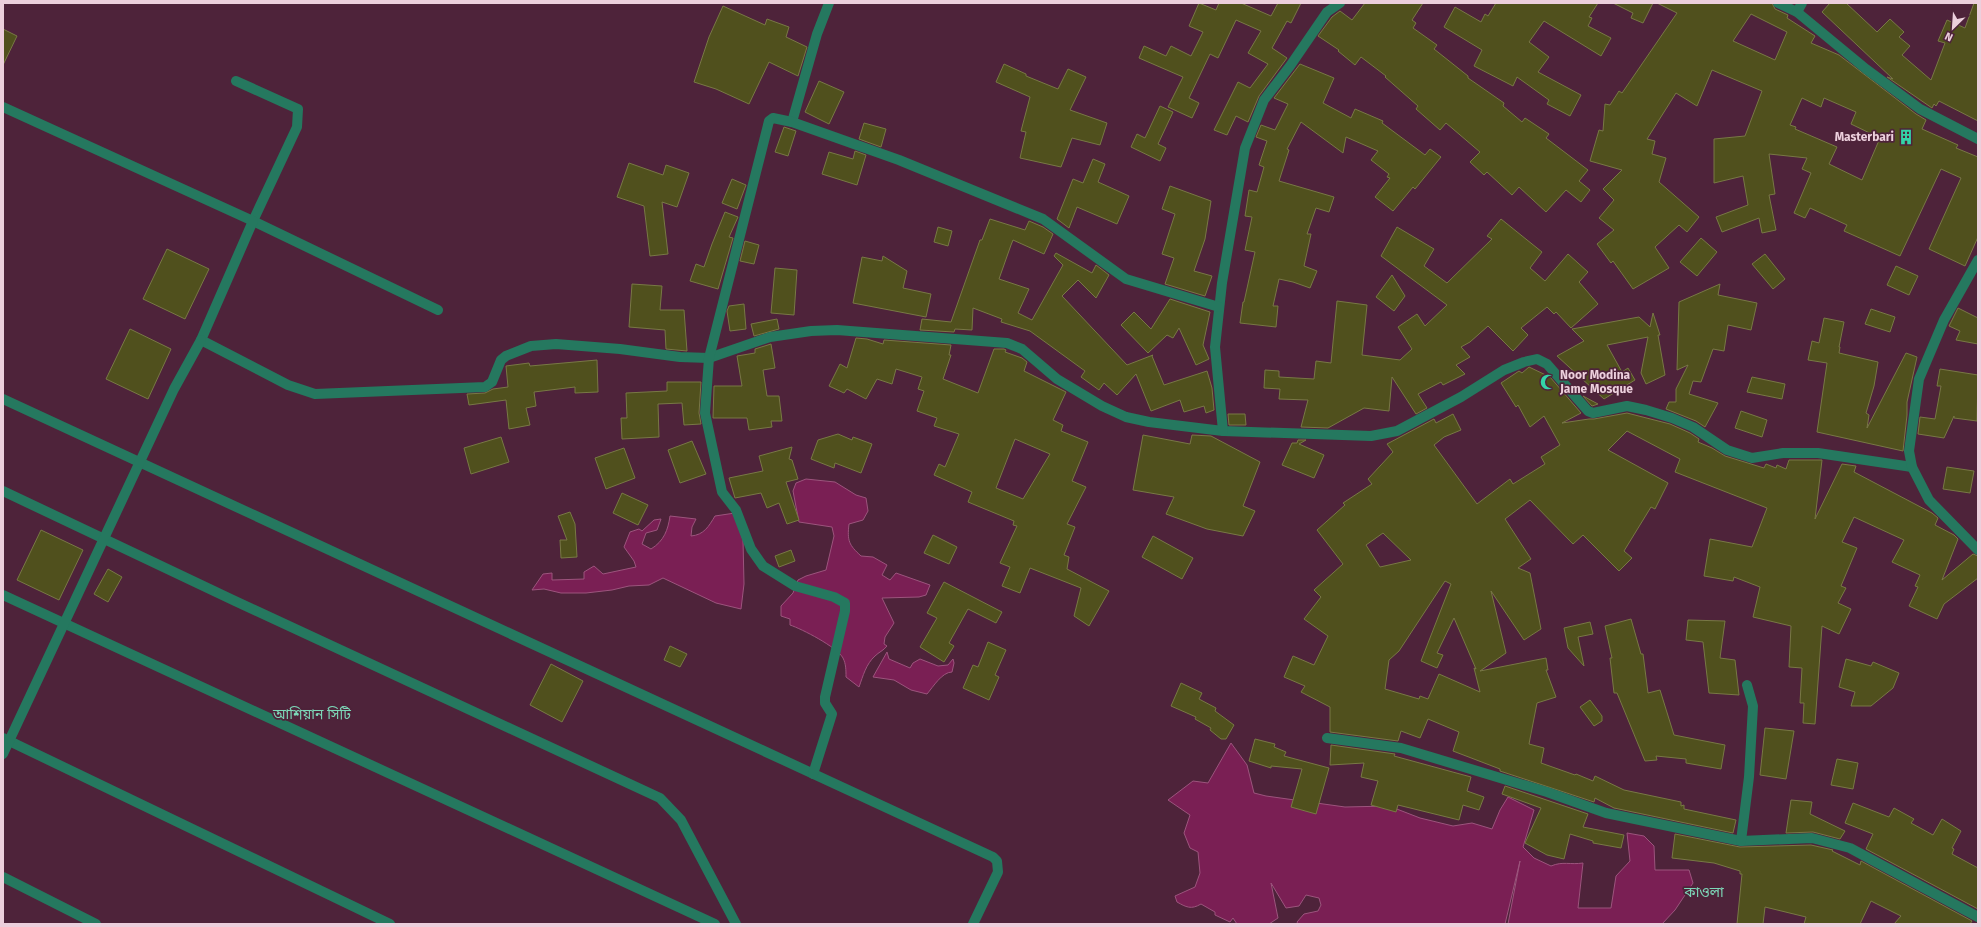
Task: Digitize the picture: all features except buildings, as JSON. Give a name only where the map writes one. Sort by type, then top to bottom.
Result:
[{"type":"street","points":[[792,122],[817,34],[829,3]]},
{"type":"street","points":[[1223,431],[1214,347],[1218,307],[1245,148],[1264,100],[1290,66],[1327,12],[1340,3]]},
{"type":"street","points":[[1778,3],[1799,8],[1866,69],[1920,109],[1978,139]]},
{"type":"street","points":[[3,754],[7,740],[105,538],[174,389],[201,340],[297,127],[298,110],[236,81]]},
{"type":"street","points":[[3,107],[253,222],[438,310]]},
{"type":"street","points":[[814,774],[832,714],[825,704],[825,697],[845,611],[845,603],[834,597],[795,586],[763,566],[751,549],[736,510],[722,492],[705,413],[709,358],[769,121],[773,118],[792,122],[899,160],[1043,219],[1126,280],[1218,307]]},
{"type":"street","points":[[1978,260],[1944,320],[1919,379],[1909,451],[1912,467],[1929,500],[1978,550]]},
{"type":"street","points":[[201,340],[288,385],[315,394],[485,387],[492,382],[501,360],[506,356],[531,346],[556,344],[620,349],[680,357],[709,358],[770,337],[824,330],[1007,343],[1022,349],[1057,379],[1102,406],[1126,417],[1149,422],[1223,431],[1372,436],[1397,431],[1461,397],[1504,370],[1524,362],[1537,359],[1547,364],[1588,411],[1593,413],[1627,406],[1646,410],[1693,427],[1727,450],[1752,458],[1783,453],[1818,453],[1912,467]]},
{"type":"street","points":[[3,399],[993,857],[997,861],[998,872],[973,924]]},
{"type":"street","points":[[3,491],[660,798],[681,820],[736,924]]},
{"type":"street","points":[[3,595],[715,924]]},
{"type":"street","points":[[1741,841],[1749,777],[1753,706],[1747,685]]},
{"type":"street","points":[[1327,738],[1401,748],[1547,792],[1606,813],[1741,841],[1812,838],[1850,848],[1978,917]]},
{"type":"street","points":[[7,740],[390,924]]},
{"type":"street","points":[[3,876],[96,924]]},
{"type":"shaded area","points":[[806,479],[835,482],[856,495],[866,498],[868,511],[863,520],[849,524],[848,535],[851,546],[861,556],[873,557],[887,565],[882,575],[890,580],[896,573],[930,585],[926,595],[919,597],[882,598],[894,623],[885,637],[884,644],[887,646],[869,663],[859,687],[846,677],[846,669],[843,658],[834,649],[819,639],[790,625],[790,619],[781,616],[781,606],[793,593],[798,580],[826,570],[834,536],[832,527],[799,522],[793,491],[796,483]]},
{"type":"shaded area","points":[[735,513],[743,540],[744,584],[741,609],[716,603],[663,578],[649,585],[629,586],[612,590],[586,593],[561,593],[544,589],[532,590],[543,574],[552,573],[552,580],[584,579],[584,572],[594,566],[603,574],[636,567],[634,561],[624,547],[630,532],[639,529],[642,531],[654,520],[661,519],[657,530],[646,533],[642,544],[651,549],[665,535],[670,516],[696,519],[692,527],[691,536],[703,532],[715,516]]},
{"type":"shaded area","points":[[887,652],[889,659],[910,668],[913,663],[920,659],[938,666],[948,665],[953,659],[954,663],[952,672],[941,677],[927,694],[911,690],[894,680],[873,677]]},
{"type":"shaded area","points":[[1231,743],[1247,765],[1254,793],[1266,796],[1345,807],[1389,806],[1420,818],[1453,826],[1472,823],[1492,829],[1500,810],[1508,797],[1534,810],[1523,847],[1534,858],[1551,866],[1559,864],[1583,863],[1578,908],[1611,908],[1616,876],[1630,861],[1627,833],[1644,836],[1654,846],[1655,870],[1689,870],[1693,883],[1675,910],[1662,924],[1508,924],[1520,861],[1505,924],[1298,924],[1297,922],[1304,914],[1318,911],[1321,905],[1319,898],[1306,895],[1299,906],[1286,908],[1271,883],[1278,918],[1269,924],[1237,924],[1233,918],[1230,922],[1215,915],[1215,912],[1201,904],[1194,907],[1189,907],[1177,902],[1175,896],[1195,887],[1200,873],[1198,852],[1190,848],[1184,833],[1190,815],[1168,800],[1193,781],[1208,783]]},
{"type":"place","name":"Masterbari","points":[[1906,137]]},
{"type":"place","name":"Noor Modina Jame Mosque","points":[[1548,382]]},
{"type":"district","name":"আশিয়ান সিটি","points":[[312,714]]},
{"type":"district","name":"কাওলা","points":[[1704,892]]}]
